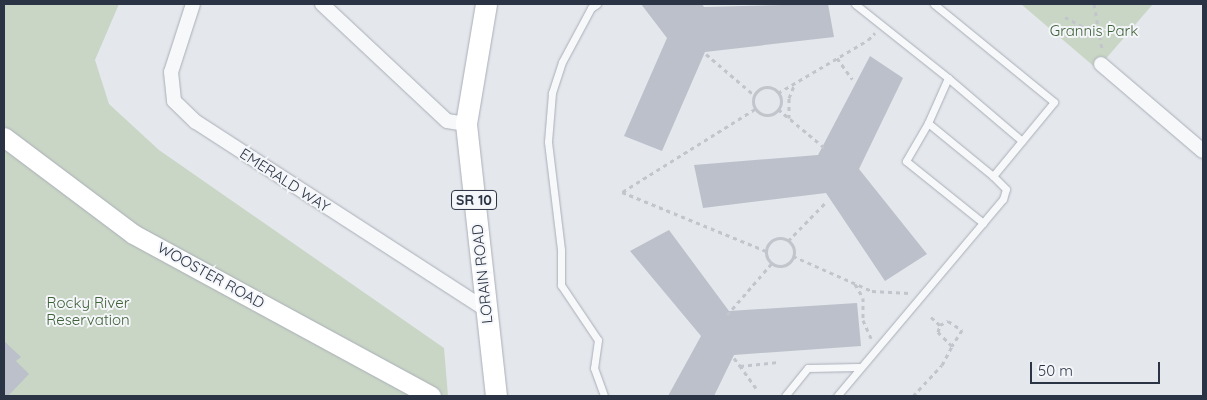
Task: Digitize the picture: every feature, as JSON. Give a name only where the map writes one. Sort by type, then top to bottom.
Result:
[{"type":"main road","name":"LORAIN ROAD","points":[[486,4],[466,124],[496,396]]},
{"type":"street","name":"EMERALD WAY","points":[[193,4],[171,72],[174,101],[196,122],[485,309]]},
{"type":"street","points":[[322,4],[447,121],[466,124]]},
{"type":"street","points":[[1101,64],[1203,151]]},
{"type":"street","name":"WOOSTER ROAD","points":[[4,137],[133,234],[431,396]]},
{"type":"lane","points":[[596,4],[591,8],[562,62],[552,93],[548,142],[561,250],[561,284],[598,340],[594,368],[604,396]]},
{"type":"lane","points":[[855,4],[948,78],[1022,141]]},
{"type":"lane","points":[[934,4],[1054,102],[993,176]]},
{"type":"lane","points":[[948,78],[928,123],[906,161],[983,223]]},
{"type":"lane","points":[[837,396],[859,367],[1003,199],[1006,189],[993,176],[928,123]]},
{"type":"lane","points":[[785,396],[808,368],[859,367]]},
{"type":"path","points":[[1094,4],[1097,28],[1103,48],[1094,58],[1101,64]]},
{"type":"path","points":[[1065,17],[1083,27],[1097,28]]},
{"type":"path","points":[[778,93],[868,40],[881,24]]},
{"type":"path","points":[[706,54],[754,95],[755,109]]},
{"type":"path","points":[[837,58],[852,79]]},
{"type":"path","points":[[788,118],[790,98],[795,83]]},
{"type":"path","points":[[754,95],[765,87],[778,93]]},
{"type":"path","points":[[755,109],[766,115],[778,109],[780,101],[778,93]]},
{"type":"path","points":[[755,109],[622,192],[766,251],[772,263]]},
{"type":"path","points":[[778,109],[826,148]]},
{"type":"path","points":[[766,251],[774,240],[788,241],[826,202]]},
{"type":"path","points":[[772,263],[784,265],[793,256],[793,248],[788,241]]},
{"type":"path","points":[[793,256],[872,291],[909,293]]},
{"type":"path","points":[[727,315],[772,263]]},
{"type":"path","points":[[855,283],[863,298],[863,320],[871,338]]},
{"type":"path","points":[[931,317],[940,325]]},
{"type":"path","points":[[913,396],[942,365],[962,330],[948,321],[940,325],[938,332],[952,346]]},
{"type":"path","points":[[734,358],[756,388]]},
{"type":"path","points":[[740,366],[777,362]]},
{"type":"green space","name":"Rocky River Reservation","points":[[4,4],[119,4],[95,60],[109,104],[159,150],[444,348],[448,396],[4,396]]},
{"type":"green space","name":"Grannis Park","points":[[1021,4],[1153,4],[1097,69]]},
{"type":"building","points":[[641,4],[702,4],[704,7],[828,4],[834,37],[705,52],[662,151],[624,136],[667,38]]},
{"type":"building","points":[[870,56],[903,78],[859,169],[927,254],[885,281],[826,193],[703,208],[694,165],[818,155]]},
{"type":"building","points":[[669,230],[729,311],[857,303],[861,346],[734,355],[714,396],[668,396],[701,336],[630,251]]},
{"type":"building","points":[[4,341],[21,357],[16,361],[29,374],[8,396],[4,396]]}]
